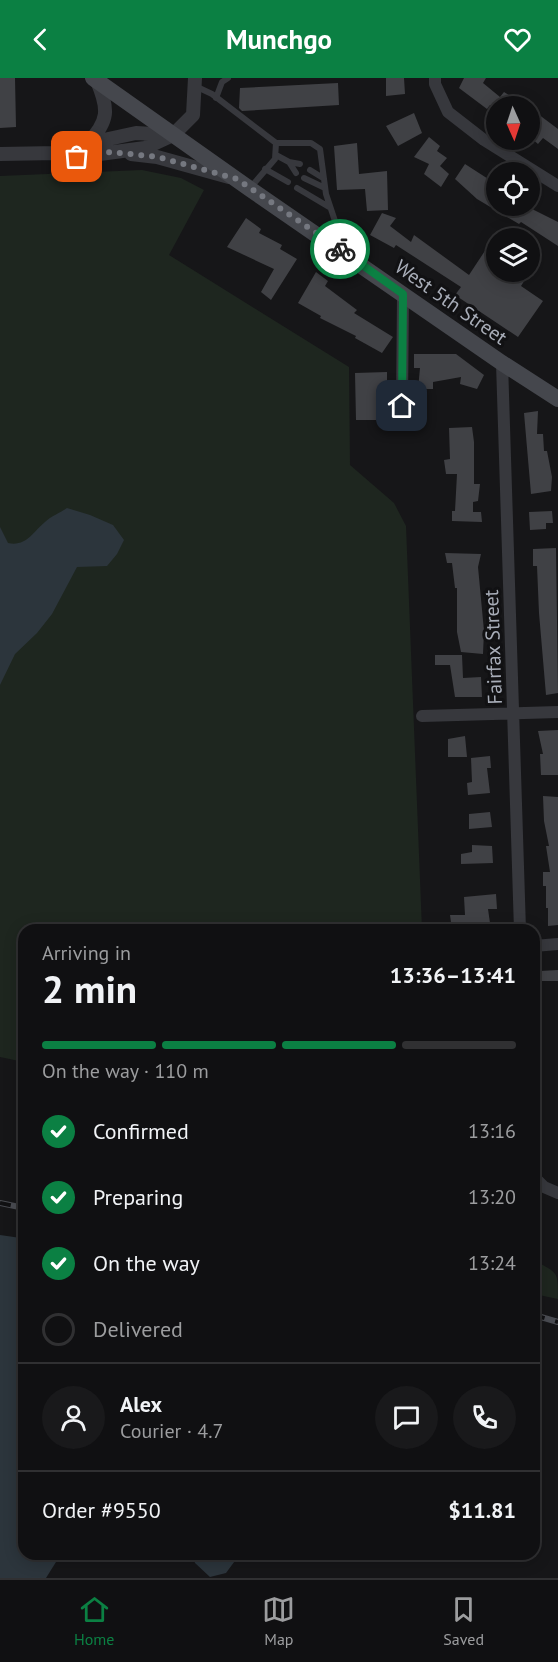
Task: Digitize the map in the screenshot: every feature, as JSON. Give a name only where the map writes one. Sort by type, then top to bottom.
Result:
[{"type":"main road","name":"West 5th Street","points":[[95,80],[502,363],[558,399]]},
{"type":"street","points":[[88,143],[102,126],[106,114],[105,100],[95,80]]},
{"type":"street","points":[[435,81],[448,112],[484,140],[558,186]]},
{"type":"street","points":[[0,154],[57,153],[77,157],[145,148],[173,135],[193,115],[195,82]]},
{"type":"street","points":[[57,153],[88,143],[136,133],[173,135]]},
{"type":"street","points":[[111,152],[158,157],[243,184]]},
{"type":"street","points":[[402,406],[403,294]]},
{"type":"street","name":"Fairfax Street","points":[[502,363],[515,713],[520,924]]},
{"type":"street","points":[[422,716],[558,712]]},
{"type":"street","points":[[540,946],[558,944]]},
{"type":"street","points":[[540,1182],[558,1193]]},
{"type":"lane","points":[[216,98],[222,82],[228,78]]},
{"type":"lane","points":[[195,82],[276,143],[316,144],[320,149],[325,188],[337,228],[333,245]]},
{"type":"lane","points":[[243,184],[265,169],[276,155],[276,143]]},
{"type":"lane","points":[[276,155],[289,162],[300,164]]},
{"type":"lane","points":[[289,162],[296,173]]},
{"type":"lane","points":[[265,169],[288,182]]},
{"type":"lane","points":[[310,171],[323,178]]},
{"type":"lane","points":[[304,178],[325,188]]},
{"type":"lane","points":[[297,188],[330,207]]},
{"type":"shaded area","points":[[142,170],[181,178],[204,190],[169,255],[349,367],[350,465],[394,503],[406,526],[422,924],[18,924],[18,1061],[0,1057],[0,176]]},
{"type":"shaded area","points":[[67,508],[113,525],[124,540],[117,554],[107,566],[77,567],[52,614],[37,633],[15,654],[0,685],[0,527],[8,543],[20,543],[29,538],[47,520]]},
{"type":"shaded area","points":[[0,1235],[18,1238],[18,1560],[57,1560],[46,1578],[0,1578]]},
{"type":"shaded area","points":[[540,1263],[555,1274],[558,1283],[558,1299],[540,1295]]},
{"type":"shaded area","points":[[194,1560],[236,1560],[226,1573],[210,1577]]},
{"type":"building","points":[[0,78],[15,78],[16,127],[0,128]]},
{"type":"building","points":[[386,78],[404,78],[405,94],[386,96]]},
{"type":"building","points":[[464,78],[486,78],[483,83],[499,96],[486,96],[486,108],[459,88]]},
{"type":"building","points":[[338,83],[339,105],[242,111],[239,108],[240,88]]},
{"type":"building","points":[[414,113],[422,133],[398,146],[386,126]]},
{"type":"building","points":[[540,116],[558,129],[558,149],[543,138],[540,142]]},
{"type":"building","points":[[429,137],[440,146],[437,151],[447,158],[440,166],[449,174],[441,187],[424,174],[429,164],[414,157]]},
{"type":"building","points":[[357,143],[359,174],[387,171],[388,210],[367,211],[365,189],[337,190],[334,146]]},
{"type":"building","points":[[465,164],[486,178],[486,204],[477,199],[455,179]]},
{"type":"building","points":[[382,213],[396,218],[390,226],[411,242],[414,235],[469,275],[486,249],[486,282],[524,282],[521,286],[543,301],[518,337],[455,295],[461,287],[396,245],[394,248],[370,235]]},
{"type":"building","points":[[540,213],[558,222],[558,246],[540,234],[540,228],[530,228],[521,222],[519,224],[506,216],[540,216]]},
{"type":"building","points":[[246,218],[261,229],[259,233],[282,245],[280,249],[297,259],[271,300],[261,292],[274,269],[227,247]]},
{"type":"building","points":[[316,272],[328,281],[325,286],[357,310],[354,313],[393,337],[382,353],[298,303]]},
{"type":"building","points":[[414,354],[456,354],[484,375],[477,389],[460,384],[461,377],[433,382],[433,389],[418,389],[420,368],[414,368]]},
{"type":"building","points":[[387,372],[387,420],[356,420],[355,373]]},
{"type":"building","points":[[538,411],[537,434],[543,434],[544,451],[547,451],[552,477],[551,491],[531,494],[524,413]]},
{"type":"building","points":[[472,427],[474,484],[480,484],[478,501],[473,502],[473,512],[481,512],[482,522],[452,521],[452,511],[455,511],[457,474],[446,474],[444,460],[450,459],[449,428]]},
{"type":"building","points":[[552,511],[553,523],[546,523],[546,529],[530,530],[529,512]]},
{"type":"building","points":[[556,548],[558,693],[546,695],[537,566],[533,566],[533,549]]},
{"type":"building","points":[[445,553],[481,554],[478,567],[484,631],[483,654],[461,652],[457,632],[457,588],[455,588],[452,563],[447,563]]},
{"type":"building","points":[[435,655],[462,655],[463,678],[481,677],[482,697],[455,697],[450,665],[435,665]]},
{"type":"building","points":[[558,730],[558,775],[541,775],[540,754],[543,754],[538,731]]},
{"type":"building","points":[[465,736],[467,757],[448,757],[448,739]]},
{"type":"building","points":[[490,756],[491,768],[487,768],[490,793],[468,795],[467,783],[472,782],[471,758]]},
{"type":"building","points":[[543,796],[558,797],[558,925],[548,926],[543,872],[550,872],[546,846],[549,846],[544,821]]},
{"type":"building","points":[[490,812],[492,827],[469,829],[469,814]]},
{"type":"building","points":[[472,845],[492,846],[493,863],[461,864],[461,854],[472,852]]},
{"type":"building","points":[[496,894],[497,909],[488,909],[490,924],[451,924],[450,915],[465,915],[464,897]]},
{"type":"building","points":[[558,970],[558,981],[540,981],[540,971]]},
{"type":"railway","points":[[0,1203],[18,1207]]},
{"type":"railway","points":[[540,1317],[558,1322]]},
{"type":"way so far","points":[[77,157],[111,152],[158,157],[237,179],[340,249]]},
{"type":"route","points":[[340,249],[403,294],[402,406]]}]
